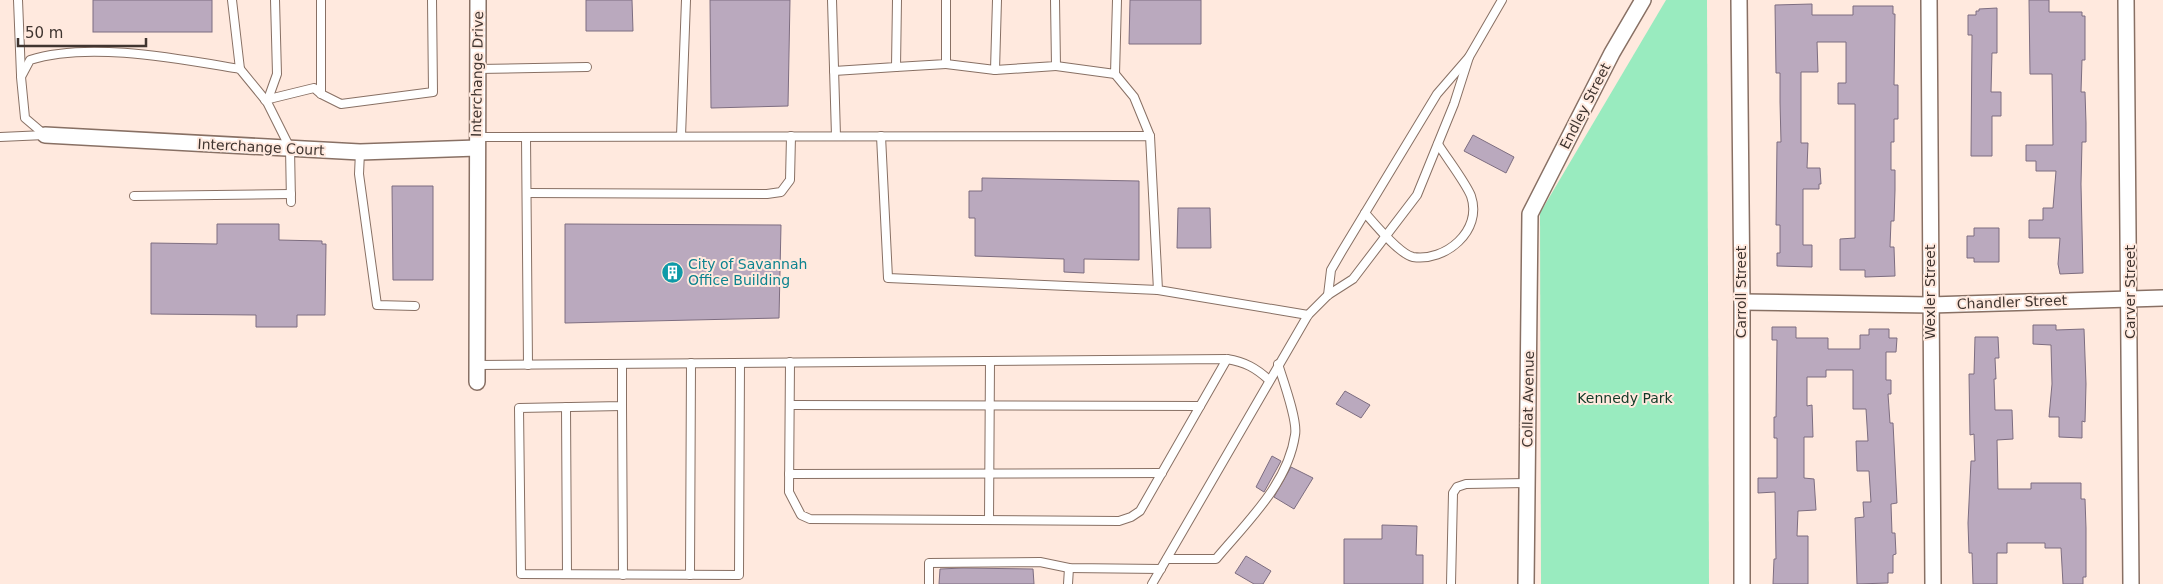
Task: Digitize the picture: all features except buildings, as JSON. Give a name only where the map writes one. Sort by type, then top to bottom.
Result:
[{"type":"street","name":"Interchange Drive","points":[[477,382],[478,0]]},
{"type":"street","name":"Endley Street","points":[[1530,214],[1612,54],[1643,0]]},
{"type":"street","name":"Carroll Street","points":[[1739,0],[1742,584]]},
{"type":"street","name":"Wexler Street","points":[[1929,0],[1933,584]]},
{"type":"street","name":"Carver Street","points":[[2126,0],[2131,584]]},
{"type":"street","name":"Interchange Court","points":[[46,136],[360,152],[477,142]]},
{"type":"street","name":"Collat Avenue","points":[[1526,584],[1530,214]]},
{"type":"street","name":"Chandler Street","points":[[1742,302],[1930,305],[2163,298]]},
{"type":"lane","points":[[18,0],[21,77],[25,118],[46,136]]},
{"type":"lane","points":[[134,196],[291,198],[290,148],[267,100],[240,68],[232,0]]},
{"type":"lane","points":[[267,100],[277,74],[275,0]]},
{"type":"lane","points":[[321,0],[321,94]]},
{"type":"lane","points":[[267,100],[314,88],[321,94],[341,104],[433,92],[432,0]]},
{"type":"lane","points":[[681,136],[686,0]]},
{"type":"lane","points":[[832,0],[836,136]]},
{"type":"lane","points":[[896,67],[897,0]]},
{"type":"lane","points":[[946,0],[946,64]]},
{"type":"lane","points":[[995,70],[997,0]]},
{"type":"lane","points":[[1055,0],[1056,66]]},
{"type":"lane","points":[[1115,74],[1117,0]]},
{"type":"lane","points":[[1328,295],[1331,270],[1437,94],[1469,57],[1502,0]]},
{"type":"lane","points":[[21,77],[30,60],[50,54],[86,52],[165,57],[240,68]]},
{"type":"lane","points":[[1152,584],[1308,315],[1328,295],[1353,279],[1417,196],[1454,104],[1469,57]]},
{"type":"lane","points":[[834,71],[946,64],[995,70],[1056,66],[1115,74],[1134,96],[1150,136],[1158,290]]},
{"type":"lane","points":[[478,69],[587,67]]},
{"type":"lane","points":[[0,137],[46,136]]},
{"type":"lane","points":[[527,193],[767,194],[781,192],[790,180],[791,136]]},
{"type":"lane","points":[[881,136],[888,278],[1158,290],[1308,315]]},
{"type":"lane","points":[[477,142],[526,137],[1150,136]]},
{"type":"lane","points":[[526,137],[528,364]]},
{"type":"lane","points":[[1365,213],[1386,237],[1411,257],[1437,256],[1464,237],[1473,216],[1471,196],[1438,144]]},
{"type":"lane","points":[[360,152],[359,174],[377,305],[415,306]]},
{"type":"lane","points":[[477,365],[1227,359],[1254,367],[1269,380]]},
{"type":"lane","points":[[790,362],[789,492],[801,515],[810,519],[1119,521],[1131,517],[1140,511],[1227,359]]},
{"type":"lane","points":[[989,520],[990,361]]},
{"type":"lane","points":[[690,575],[691,363]]},
{"type":"lane","points":[[622,406],[519,408],[521,574],[739,575],[740,363]]},
{"type":"lane","points":[[622,364],[623,575]]},
{"type":"lane","points":[[1167,558],[1216,559],[1270,495],[1286,464],[1296,434],[1278,364]]},
{"type":"lane","points":[[790,405],[1200,406]]},
{"type":"lane","points":[[566,407],[567,574]]},
{"type":"lane","points":[[789,474],[1162,473]]},
{"type":"lane","points":[[1451,584],[1453,493],[1457,487],[1466,484],[1527,483]]},
{"type":"lane","points":[[929,584],[929,563],[1040,562],[1070,568],[1161,569]]},
{"type":"lane","points":[[1068,584],[1070,568]]},
{"type":"green space","name":"Kennedy Park","points":[[1666,0],[1707,0],[1709,584],[1541,584],[1540,213]]},
{"type":"place","name":"City of Savannah Office Building","points":[[672,272]]}]
